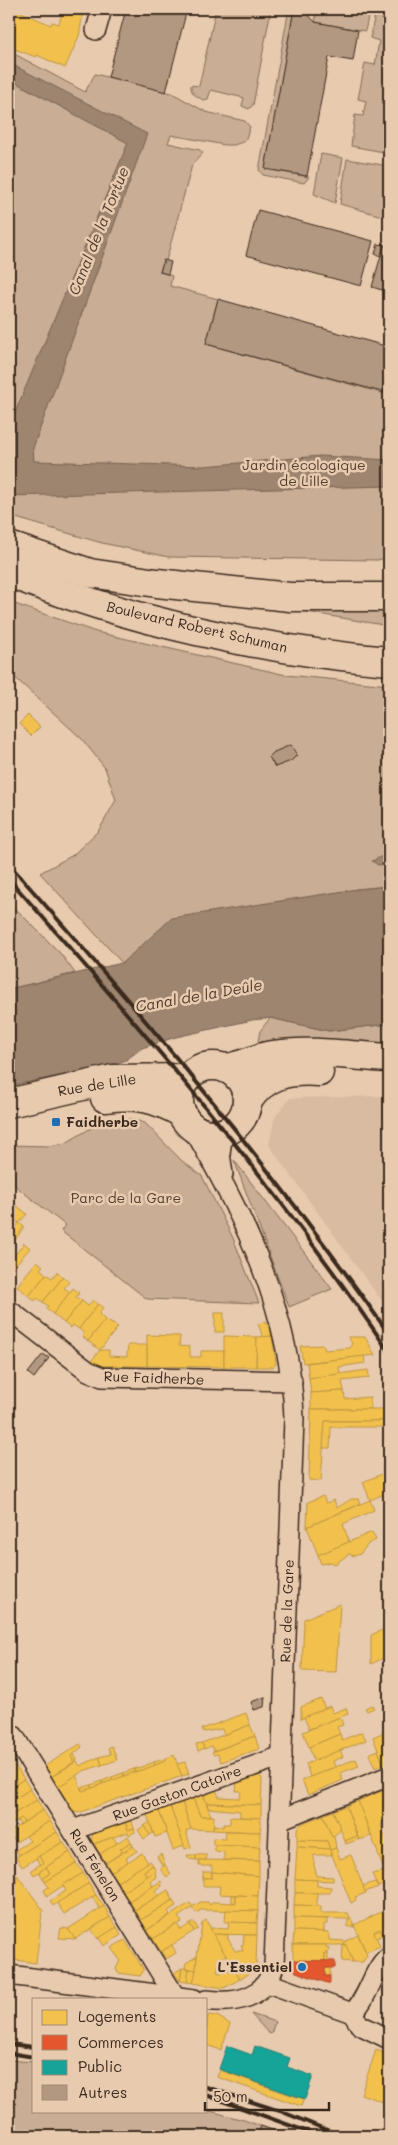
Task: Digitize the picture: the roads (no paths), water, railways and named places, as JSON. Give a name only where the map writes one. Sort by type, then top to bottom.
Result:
[{"type":"main road","points":[[9,546],[90,573],[157,583],[308,598],[389,597]]},
{"type":"main road","name":"Boulevard Robert Schuman","points":[[15,577],[123,611],[212,633],[306,651],[389,662]]},
{"type":"main road","points":[[225,1068],[240,1079],[246,1090],[247,1102],[245,1112],[239,1122],[223,1132],[204,1132],[187,1119],[180,1095],[187,1078],[205,1067],[237,1067],[263,1057],[287,1054],[389,1058]]},
{"type":"main road","points":[[247,1102],[259,1086],[282,1073],[310,1072],[389,1076]]},
{"type":"main road","name":"Rue de Lille","points":[[9,1102],[113,1080],[187,1078]]},
{"type":"main road","name":"Rue de Lille","points":[[9,1118],[69,1104],[128,1096],[155,1099],[187,1119]]},
{"type":"street","points":[[96,30],[102,9]]},
{"type":"street","name":"Rue de la Gare","points":[[187,1119],[224,1182],[276,1307],[288,1354],[292,1381],[294,1419],[275,1956],[272,1974],[268,1983]]},
{"type":"street","name":"Rue de la Gare","points":[[223,1132],[220,1154],[224,1182]]},
{"type":"street","name":"Rue Faidherbe","points":[[9,1310],[88,1370],[102,1377],[292,1381]]},
{"type":"street","name":"Rue Fénelon","points":[[14,1736],[175,1996]]},
{"type":"street","name":"Rue Gaston Catoire","points":[[73,1830],[282,1756]]},
{"type":"street","points":[[279,1820],[389,1776]]},
{"type":"street","points":[[356,2019],[379,1967],[389,1956]]},
{"type":"street","points":[[9,1975],[188,1998]]},
{"type":"street","points":[[208,2000],[241,2001],[254,1995],[268,1983],[356,2019],[389,2039]]},
{"type":"water","name":"Canal de la Tortue","points":[[9,63],[147,134],[33,448],[34,461],[204,466],[320,456],[389,460],[389,486],[9,496],[9,427],[128,143],[9,79]]},
{"type":"water","points":[[389,853],[389,864],[378,865],[372,861]]},
{"type":"water","name":"Canal de la Deûle","points":[[389,886],[389,1024],[329,1031],[270,1018],[252,1020],[176,1037],[142,1048],[126,1060],[113,1065],[9,1086],[9,989],[122,963],[172,918],[357,889]]},
{"type":"railway","points":[[9,864],[206,1093],[300,1212],[389,1334]]},
{"type":"railway","points":[[9,879],[207,1109],[301,1228],[389,1352]]},
{"type":"railway","points":[[9,2044],[32,2047]]},
{"type":"railway","points":[[9,2053],[32,2057]]},
{"type":"railway","points":[[208,2088],[280,2111],[342,2136]]},
{"type":"railway","points":[[208,2096],[319,2136]]},
{"type":"place","name":"Faidherbe","points":[[56,1122]]},
{"type":"place","name":"L'Essentiel","points":[[302,1967]]},
{"type":"park label","name":"Jardin écologique de Lille","points":[[304,474]]},
{"type":"park label","name":"Parc de la Gare","points":[[126,1198]]}]
